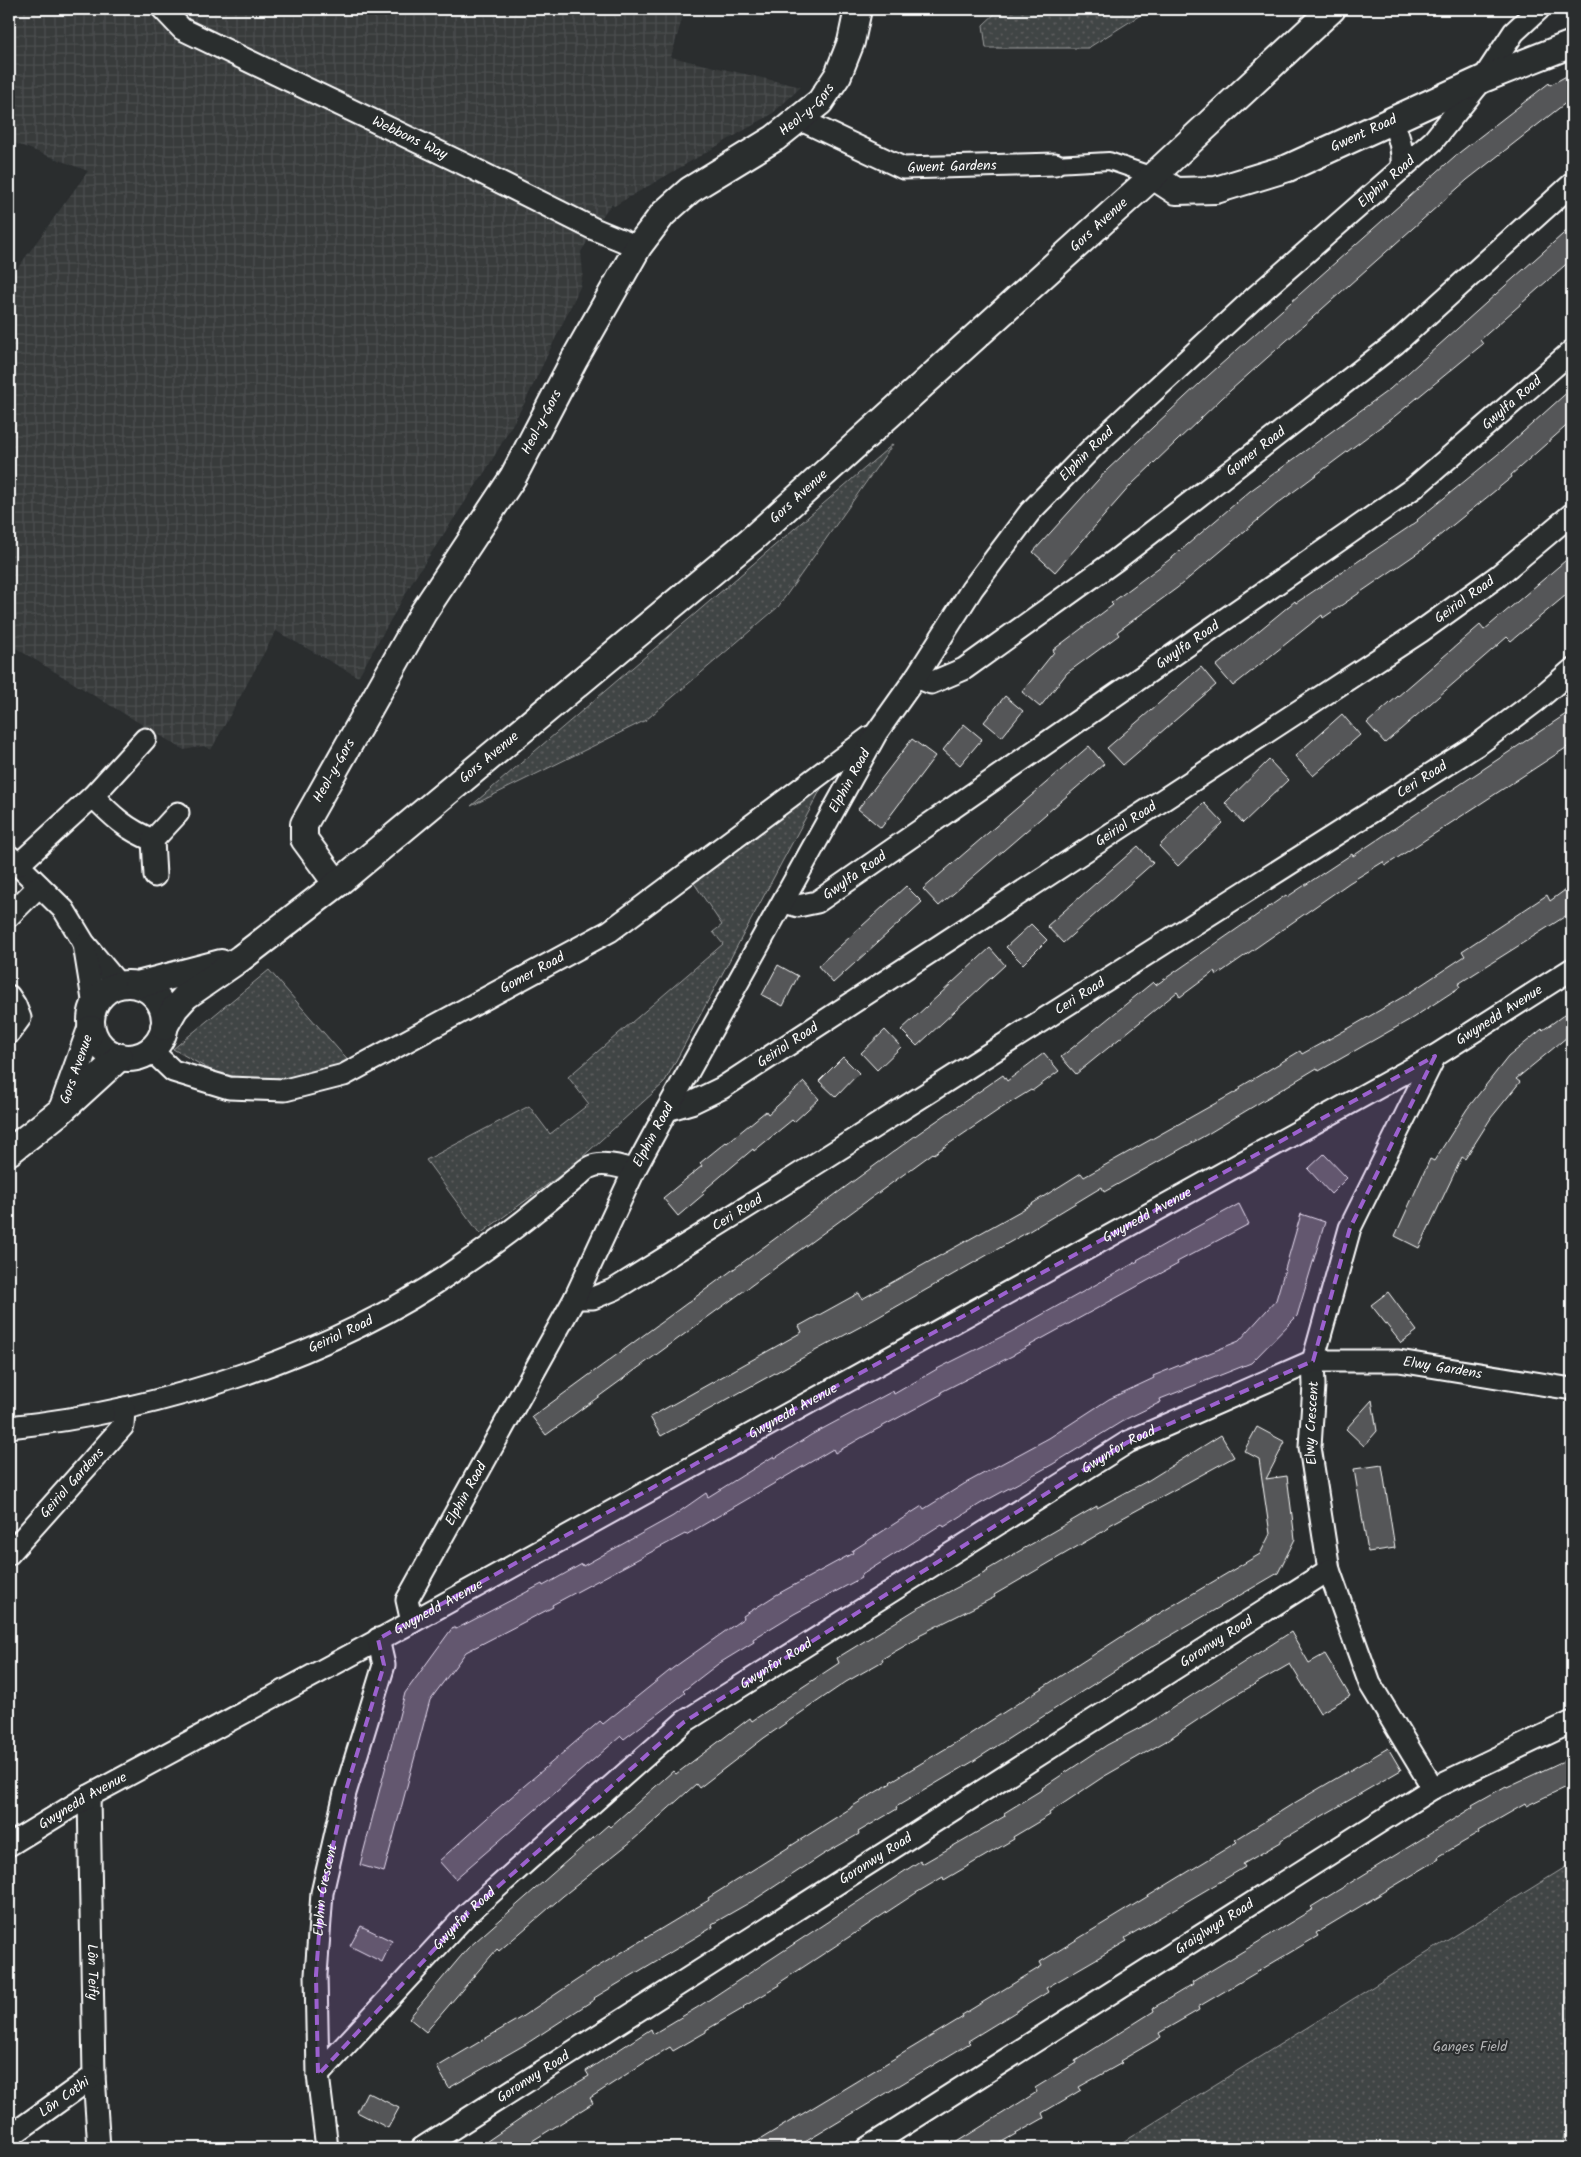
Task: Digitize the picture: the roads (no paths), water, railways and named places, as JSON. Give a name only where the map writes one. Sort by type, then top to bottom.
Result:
[{"type":"street","name":"Webbons Way","points":[[163,9],[182,29],[594,228],[638,247]]},
{"type":"street","name":"Heol-y-Gors","points":[[337,884],[304,840],[304,824],[423,613],[513,477],[574,360],[638,247],[663,214],[690,190],[776,138],[820,102],[838,75],[852,42],[858,9]]},
{"type":"street","name":"Gors Avenue","points":[[164,1027],[186,996],[242,958],[337,884],[752,539],[1154,176],[1332,9]]},
{"type":"street","name":"Elphin Road","points":[[412,1622],[407,1600],[575,1298],[634,1172],[667,1110],[877,732],[916,677],[972,589],[1030,512],[1093,447],[1253,299],[1433,141],[1483,79],[1514,32],[1539,9]]},
{"type":"street","name":"Gwent Road","points":[[1154,176],[1176,192],[1216,190],[1288,168],[1483,79],[1572,44]]},
{"type":"street","name":"Gwent Gardens","points":[[799,119],[903,168],[1054,164]]},
{"type":"street","points":[[1392,121],[1399,136],[1403,152],[1402,169]]},
{"type":"street","points":[[1054,164],[1109,161],[1154,176]]},
{"type":"street","name":"Gomer Road","points":[[916,677],[931,683],[964,669],[1116,560],[1396,342],[1572,184]]},
{"type":"street","name":"Gwylfa Road","points":[[784,902],[798,906],[817,902],[1348,534],[1415,487],[1572,351]]},
{"type":"street","name":"Geiriol Road","points":[[667,1110],[691,1103],[722,1088],[1420,632],[1498,576],[1572,514]]},
{"type":"street","name":"Ceri Road","points":[[575,1298],[593,1298],[615,1288],[788,1182],[953,1075],[1480,743],[1536,701],[1572,670]]},
{"type":"street","name":"Gomer Road","points":[[151,1050],[173,1071],[229,1088],[285,1090],[344,1075],[610,931],[877,732]]},
{"type":"street","points":[[84,943],[93,1017],[100,1045],[108,1052],[120,1057],[134,1057],[151,1050],[160,1039],[164,1027],[164,1014],[160,1002],[149,990],[128,985],[84,943],[64,910],[14,860],[93,796],[145,739]]},
{"type":"street","points":[[93,796],[114,819],[138,834],[153,840]]},
{"type":"street","points":[[155,876],[153,840],[178,813]]},
{"type":"street","points":[[9,916],[40,886]]},
{"type":"street","name":"Gors Avenue","points":[[128,985],[242,958]]},
{"type":"street","name":"Gwynedd Avenue","points":[[9,1845],[89,1796],[412,1622],[1435,1056],[1572,969]]},
{"type":"street","points":[[93,1017],[101,995],[128,985]]},
{"type":"street","points":[[9,996],[20,1018],[9,1033]]},
{"type":"street","name":"Gors Avenue","points":[[62,1110],[93,1017]]},
{"type":"street","name":"Elwy Crescent","points":[[1434,1788],[1370,1684],[1329,1570],[1310,1447],[1314,1384],[1313,1361],[1350,1228],[1435,1056]]},
{"type":"street","name":"Gors Avenue","points":[[9,1152],[62,1110],[120,1057]]},
{"type":"street","name":"Geiriol Road","points":[[9,1427],[60,1422],[183,1394],[267,1365],[344,1333],[433,1286],[516,1228],[590,1166],[622,1167],[634,1172]]},
{"type":"street","name":"Elwy Gardens","points":[[1313,1361],[1399,1361],[1572,1389]]},
{"type":"street","name":"Gwynfor Road","points":[[318,2075],[467,1914],[684,1722],[1128,1442],[1313,1361]]},
{"type":"street","name":"Geiriol Gardens","points":[[9,1554],[123,1426],[124,1408]]},
{"type":"street","name":"Goronwy Road","points":[[422,2148],[1329,1570]]},
{"type":"street","name":"Elphin Crescent","points":[[327,2148],[318,2075],[316,1975],[322,1893],[345,1793],[384,1665],[378,1639]]},
{"type":"street","name":"Graiglwyd Road","points":[[867,2148],[1434,1788],[1572,1722]]},
{"type":"street","name":"Lôn Teify","points":[[89,1796],[94,2076],[99,2148]]},
{"type":"street","name":"Lôn Cothi","points":[[9,2137],[94,2076]]},
{"type":"park label","name":"Ganges Field","points":[[1470,2047]]}]
